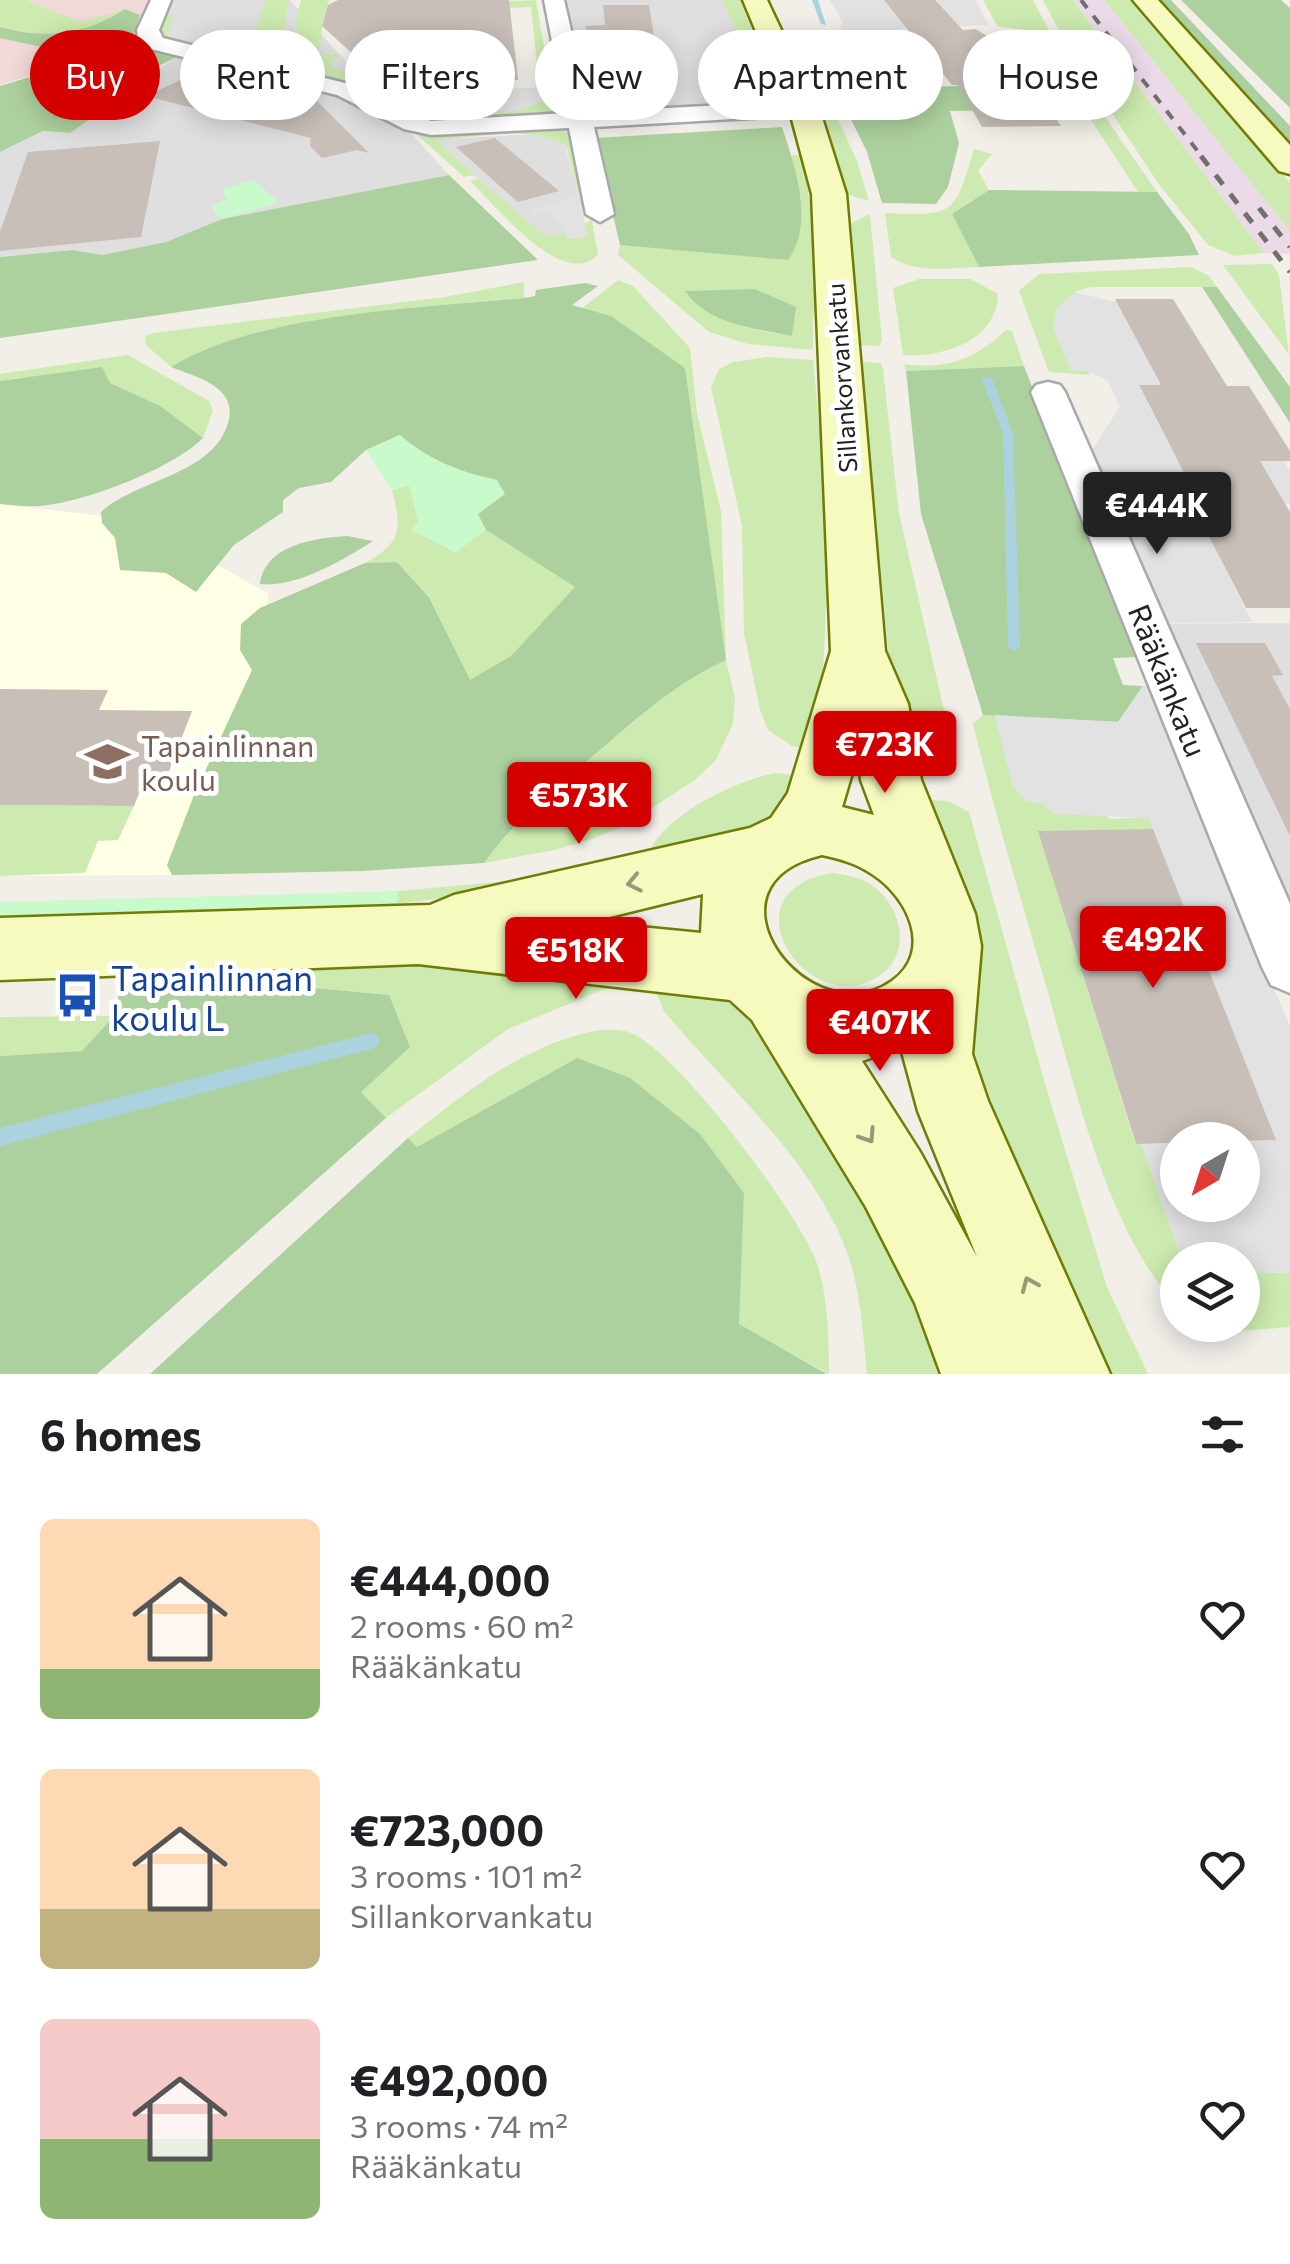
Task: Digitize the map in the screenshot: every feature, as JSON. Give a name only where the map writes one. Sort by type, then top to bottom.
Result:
[{"type":"main road","name":"Sillankorvankatu","points":[[755,0],[768,30]]},
{"type":"main road","points":[[1145,0],[1290,164]]},
{"type":"main road","name":"Sillankorvankatu","points":[[807,120],[828,194],[858,651],[880,704],[891,780],[930,885]]},
{"type":"main road","name":"Sillankorvankatu","points":[[779,842],[812,812],[828,768],[841,698],[858,651]]},
{"type":"main road","points":[[418,934],[779,842],[845,830],[877,842],[904,859],[930,885],[943,909],[948,945],[936,1054],[955,1111],[1067,1374]]},
{"type":"main road","points":[[779,842],[742,876],[731,915],[733,938],[880,1154],[932,1252],[984,1374]]},
{"type":"main road","points":[[0,950],[418,934],[762,983],[812,1021],[844,1028],[865,1027],[904,1016],[927,997],[945,966]]},
{"type":"street","points":[[162,0],[148,30],[154,43],[345,90],[413,124],[464,128],[698,115]]},
{"type":"street","points":[[554,0],[600,214]]},
{"type":"street","name":"Rääkänkatu","points":[[1048,392],[1290,967]]},
{"type":"shaded area","points":[[0,0],[150,0],[139,30],[30,30],[30,76],[0,85]]},
{"type":"shaded area","points":[[150,0],[290,0],[317,30],[180,30],[180,120],[325,120],[325,39],[345,61],[345,120],[399,120],[449,175],[222,219],[166,242],[102,255],[72,250],[0,257],[0,152],[43,131],[70,133],[88,120],[160,120],[160,69],[175,58],[160,53],[160,30],[139,30]]},
{"type":"shaded area","points":[[564,0],[721,0],[737,30],[698,30],[698,105],[678,107],[678,30],[572,30]]},
{"type":"shaded area","points":[[830,0],[884,0],[899,18],[948,16],[935,0],[975,0],[989,25],[842,30],[843,23]]},
{"type":"shaded area","points":[[1073,0],[1104,0],[1128,30],[1096,30]]},
{"type":"shaded area","points":[[1134,37],[1290,231],[1290,254],[1264,253],[1134,81]]},
{"type":"shaded area","points":[[535,87],[535,104],[515,111],[515,88]]},
{"type":"shaded area","points":[[533,134],[565,146],[582,209],[583,224],[548,242],[435,140]]},
{"type":"shaded area","points":[[579,196],[588,237],[568,239],[564,232],[568,230],[548,212],[536,215],[530,210]]},
{"type":"shaded area","points":[[1074,292],[1124,304],[1125,317],[1158,380],[1184,385],[1139,386],[1177,460],[1284,461],[1290,471],[1290,504],[1193,505],[1252,622],[1165,623],[1126,533],[1153,532],[1148,522],[1133,514],[1128,497],[1110,495],[1091,452],[1120,406],[1107,380],[1087,371],[1070,370],[1053,327],[1056,310]]},
{"type":"shaded area","name":"Tapainlinnan koulu","points":[[0,504],[137,520],[269,594],[252,670],[172,875],[0,876]]},
{"type":"shaded area","points":[[1290,623],[1290,926],[1145,624]]},
{"type":"shaded area","points":[[1143,686],[1155,686],[1185,774],[1290,1027],[1290,1273],[1260,1272],[1260,1242],[1176,1242],[1169,1222],[1260,1222],[1260,1140],[1275,1139],[1148,818],[1055,814],[1044,804],[1025,800],[1013,786],[995,715],[1118,722]]},
{"type":"shaded area","points":[[1160,1143],[1160,1198],[1141,1144]]},
{"type":"green space","points":[[0,0],[25,0],[81,22],[125,9],[80,30],[30,33],[0,27]]},
{"type":"green space","points":[[265,0],[288,0],[284,30],[255,30]]},
{"type":"green space","points":[[301,0],[329,0],[327,11],[536,0],[541,30],[535,30],[535,45],[531,7],[327,15],[322,30],[296,30]]},
{"type":"green space","points":[[721,0],[740,0],[752,30],[736,30]]},
{"type":"green space","points":[[983,0],[1033,0],[1049,30],[1026,30],[997,26]]},
{"type":"green space","points":[[1043,0],[1073,0],[1096,30],[1059,30]]},
{"type":"green space","points":[[1104,0],[1133,0],[1290,183],[1290,231],[1134,37],[1134,30],[1128,30]]},
{"type":"green space","points":[[1156,0],[1171,0],[1290,126],[1290,148]]},
{"type":"green space","points":[[1181,0],[1281,0],[1290,8],[1290,108]]},
{"type":"green space","points":[[125,9],[140,15],[135,30],[80,30],[95,25]]},
{"type":"green space","points":[[162,15],[173,15],[167,38],[180,44],[162,39],[156,28]]},
{"type":"green space","points":[[0,27],[30,33],[30,45],[0,38]]},
{"type":"green space","points":[[160,52],[177,57],[160,65]]},
{"type":"green space","points":[[325,54],[341,54],[331,63],[345,72],[345,84],[325,79]]},
{"type":"green space","points":[[30,77],[30,120],[89,120],[70,133],[43,131],[0,152],[0,86]]},
{"type":"green space","points":[[1134,81],[1264,253],[1235,256],[1208,245],[1158,183],[1116,120],[1134,120]]},
{"type":"green space","points":[[963,85],[963,111],[950,111],[959,143],[948,187],[936,204],[882,203],[867,152],[851,120],[943,120],[943,87]]},
{"type":"green space","points":[[535,104],[535,118],[515,119],[516,111]]},
{"type":"green space","points":[[826,120],[838,120],[869,201],[846,194]]},
{"type":"green space","points":[[1091,120],[1107,120],[1157,192],[1138,192]]},
{"type":"green space","points":[[782,127],[797,177],[801,212],[796,246],[788,260],[620,245],[595,138]]},
{"type":"green space","points":[[554,129],[573,134],[589,207],[582,209],[566,146],[552,139],[502,134],[436,140],[474,175],[464,177],[413,131],[454,134]]},
{"type":"green space","points":[[974,149],[992,154],[978,171],[989,190],[952,214],[979,267],[922,268],[891,257],[885,213],[925,214],[948,207],[962,188]]},
{"type":"green space","points":[[791,155],[802,155],[817,245],[818,312],[813,314],[813,350],[748,344],[709,332],[618,255],[620,245],[682,249],[800,200]],"holes":[[[686,291],[795,306],[792,335],[748,328],[719,318]]]},
{"type":"green space","points":[[449,175],[538,260],[0,338],[0,257],[72,250],[102,255],[166,242],[222,219]]},
{"type":"green space","points":[[478,179],[547,237],[564,232],[568,239],[588,236],[583,224],[592,220],[598,254],[584,263],[567,262],[549,254],[512,224],[470,181]]},
{"type":"green space","points":[[254,180],[279,203],[222,219],[213,211],[214,205],[227,199],[222,189]]},
{"type":"green space","points":[[989,190],[1157,192],[1189,234],[1199,255],[979,267],[952,214]]},
{"type":"green space","points":[[870,214],[882,341],[879,346],[861,345],[851,223]]},
{"type":"green space","points":[[1272,264],[1279,275],[1289,355],[1223,265]]},
{"type":"green space","points":[[1191,267],[1209,276],[1217,287],[1091,287],[1074,292],[1089,375],[1049,372],[1019,291],[1039,274]]},
{"type":"green space","points":[[919,279],[970,279],[998,294],[988,324],[978,335],[950,349],[903,355],[893,288]]},
{"type":"green space","points":[[618,280],[633,286],[690,348],[697,413],[721,511],[726,659],[611,316],[581,309]]},
{"type":"green space","points":[[524,282],[524,298],[390,310],[294,324],[207,349],[171,367],[146,345],[145,336],[153,333],[444,297]]},
{"type":"green space","points":[[585,283],[598,286],[572,305],[611,316],[685,368],[726,660],[678,687],[634,721],[541,800],[484,863],[362,871],[172,875],[167,865],[194,795],[252,670],[240,650],[241,624],[260,608],[365,563],[397,562],[429,597],[470,680],[511,656],[575,587],[486,530],[477,514],[497,480],[445,464],[400,435],[366,450],[331,482],[299,488],[283,500],[283,512],[234,545],[196,592],[166,573],[120,570],[115,538],[102,523],[101,512],[205,456],[227,426],[230,413],[223,394],[205,380],[171,367],[207,349],[294,324],[390,310],[524,298],[535,296],[536,290]]},
{"type":"green space","points":[[1202,287],[1217,287],[1290,387],[1290,423]]},
{"type":"green space","points":[[755,289],[796,307],[792,336],[719,318],[685,291]]},
{"type":"green space","points":[[1006,330],[1012,331],[1024,366],[906,371],[904,364],[947,364],[972,355]]},
{"type":"green space","points":[[128,355],[209,401],[213,411],[203,438],[156,407],[108,386],[58,377],[0,381],[0,374]]},
{"type":"green space","points":[[767,357],[813,360],[826,555],[824,652],[814,750],[792,746],[768,730],[760,710],[744,633],[742,526],[711,387],[719,369],[733,362]]},
{"type":"green space","points":[[861,362],[881,363],[883,369],[899,513],[954,754],[950,760],[910,766],[890,669]]},
{"type":"green space","points":[[1024,366],[1139,657],[1113,658],[1123,685],[1143,686],[1118,722],[983,715],[921,514],[906,371]]},
{"type":"green space","points":[[102,367],[110,383],[160,406],[203,438],[170,461],[102,491],[39,506],[0,504],[0,381]]},
{"type":"green space","points":[[400,435],[445,464],[497,480],[505,494],[478,514],[486,530],[456,552],[411,530],[418,522],[409,485],[392,490],[366,450]]},
{"type":"green space","points":[[409,485],[419,522],[412,530],[455,552],[486,530],[576,587],[511,656],[470,681],[429,596],[397,562],[365,563],[386,548],[396,534],[392,490]]},
{"type":"green space","points":[[347,536],[373,541],[304,577],[260,584],[271,560],[281,552],[306,542]]},
{"type":"green space","points":[[726,659],[735,699],[733,724],[716,760],[695,780],[629,823],[595,838],[484,863],[524,817],[569,776],[660,700]]},
{"type":"green space","points":[[983,715],[995,715],[1013,786],[1025,800],[1044,804],[1056,814],[1104,814],[1111,819],[1148,817],[1153,829],[1039,832],[1135,1143],[1141,1144],[1160,1198],[1160,1222],[1169,1222],[1176,1242],[1160,1242],[1160,1284],[1131,1238],[1095,1153],[973,724]]},
{"type":"green space","points":[[776,773],[808,777],[774,823],[647,858],[666,828],[682,815],[740,783]]},
{"type":"green space","points":[[919,799],[948,801],[969,812],[1107,1287],[1148,1374],[1095,1374],[981,1127]]},
{"type":"green space","points":[[0,805],[134,806],[118,840],[98,841],[85,873],[0,876]]},
{"type":"green space","points":[[577,864],[604,870],[537,885],[397,904],[398,891],[509,881]]},
{"type":"green space","points":[[833,873],[861,880],[881,893],[896,916],[899,929],[900,942],[890,966],[879,976],[852,986],[826,982],[803,969],[787,948],[779,925],[783,903],[800,884]]},
{"type":"green space","points":[[398,891],[397,904],[244,917],[0,924],[0,902]]},
{"type":"green space","points":[[383,964],[532,967],[610,979],[605,989],[508,1029],[386,1118],[361,1092],[389,995],[229,980],[228,969]]},
{"type":"green space","points":[[228,969],[230,980],[389,995],[410,1047],[361,1092],[386,1118],[97,1374],[0,1374],[0,1056],[82,1051],[114,1016],[120,989]]},
{"type":"green space","points":[[655,990],[701,991],[732,1005],[761,1029],[827,1110],[952,1374],[867,1374],[857,1288],[835,1225],[794,1159],[664,1011]]},
{"type":"green space","points":[[114,1016],[82,1051],[0,1056],[0,1017]]},
{"type":"green space","points":[[601,1030],[631,1033],[678,1070],[736,1138],[789,1212],[818,1266],[827,1320],[829,1374],[738,1324],[744,1193],[577,1058],[417,1147],[408,1138],[522,1057],[574,1036]]},
{"type":"green space","points":[[577,1058],[630,1078],[700,1134],[744,1193],[739,1324],[827,1374],[150,1374],[408,1138],[417,1147]]},
{"type":"green space","points":[[1260,1272],[1290,1273],[1290,1327],[1260,1330]]},
{"type":"building","points":[[338,0],[509,0],[512,30],[345,30],[345,47],[322,26],[328,5]]},
{"type":"building","points":[[884,0],[935,0],[963,30],[963,94],[943,74],[943,30],[908,30]]},
{"type":"building","points":[[603,5],[649,5],[653,30],[586,30],[585,26],[605,25]]},
{"type":"building","points":[[180,80],[180,105],[160,100],[160,89]]},
{"type":"building","points":[[325,109],[369,153],[357,150],[322,158],[310,146],[311,138],[240,120],[325,120]]},
{"type":"building","points":[[978,120],[1057,120],[1061,126],[982,127]]},
{"type":"building","points":[[495,138],[559,191],[518,202],[456,147]]},
{"type":"building","points":[[160,141],[141,237],[0,251],[0,232],[28,152]]},
{"type":"building","points":[[1115,299],[1173,299],[1227,386],[1249,386],[1290,451],[1290,461],[1260,461],[1290,512],[1290,608],[1246,608],[1192,504],[1200,504],[1139,385],[1161,385]]},
{"type":"building","points":[[1196,643],[1265,643],[1283,675],[1272,676],[1290,709],[1290,836]]},
{"type":"building","points":[[0,689],[108,690],[99,710],[192,711],[168,774],[147,774],[134,806],[0,805]]},
{"type":"building","points":[[1153,829],[1276,1140],[1260,1140],[1260,1122],[1160,1122],[1160,1143],[1136,1144],[1038,831]]},
{"type":"waterway","points":[[815,0],[824,24]]},
{"type":"waterway","points":[[987,379],[1008,433],[1014,647]]},
{"type":"waterway","points":[[0,1137],[371,1041]]},
{"type":"railway","points":[[1081,0],[1203,158]]},
{"type":"railway","points":[[1201,156],[1290,272]]},
{"type":"railway","points":[[1259,208],[1290,247]]},
{"type":"place","name":"Tapainlinnan koulu","points":[[108,761]]},
{"type":"place","name":"Tapainlinnan koulu L","points":[[78,996]]}]
